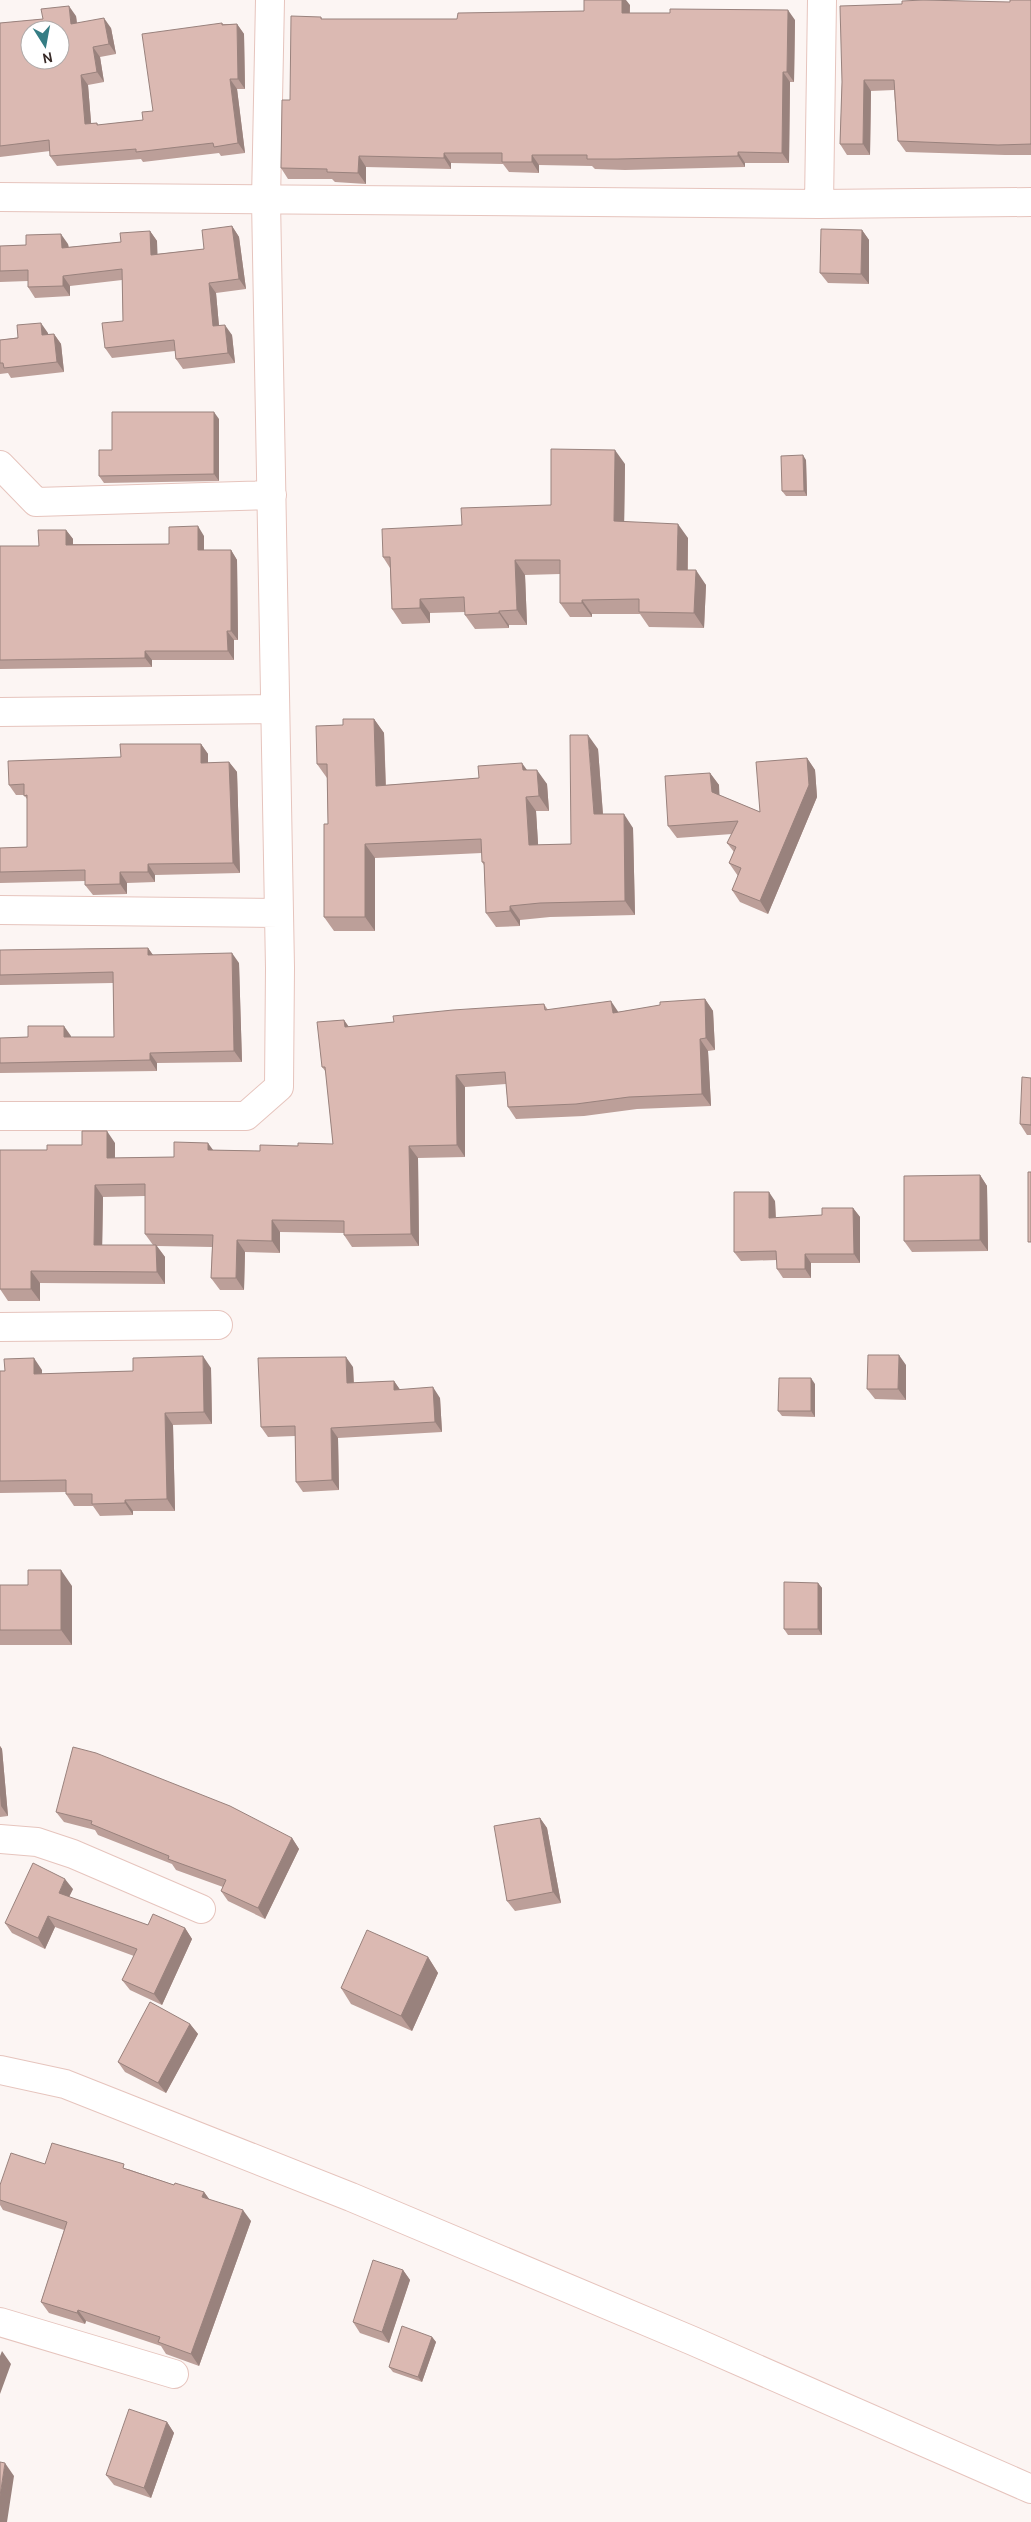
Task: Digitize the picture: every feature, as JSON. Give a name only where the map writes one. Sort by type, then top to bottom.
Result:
[{"type":"street","points":[[0,1116],[246,1116],[279,1087],[279,912],[266,200],[270,0]]},
{"type":"street","points":[[819,204],[822,0]]},
{"type":"street","points":[[0,197],[819,204],[1031,202]]},
{"type":"street","points":[[0,465],[36,502],[272,495]]},
{"type":"street","points":[[0,712],[275,709]]},
{"type":"street","points":[[0,910],[279,912]]},
{"type":"street","points":[[0,1327],[218,1326]]},
{"type":"street","points":[[0,1839],[37,1842],[73,1854],[201,1909]]},
{"type":"street","points":[[0,2070],[65,2084],[351,2197],[684,2337],[1031,2488]]},
{"type":"street","points":[[0,2322],[174,2374]]},
{"type":"building","points":[[584,0],[622,0],[622,13],[670,13],[670,9],[788,10],[787,72],[783,72],[782,153],[738,152],[738,156],[618,159],[587,159],[587,155],[532,155],[532,162],[502,162],[502,153],[444,153],[444,158],[359,156],[358,173],[327,172],[327,169],[281,168],[282,100],[290,100],[291,16],[321,17],[321,19],[457,19],[458,13],[584,11]]},
{"type":"building","points":[[1010,0],[1031,0],[1031,144],[998,145],[898,141],[894,80],[864,80],[863,144],[840,144],[842,82],[840,6],[902,4],[902,1],[1010,2]]},
{"type":"building","points":[[69,6],[71,24],[104,18],[109,44],[93,47],[97,72],[81,75],[85,124],[97,123],[97,125],[143,120],[142,112],[153,111],[142,34],[222,23],[222,25],[237,24],[238,79],[230,79],[238,143],[214,147],[213,143],[136,152],[136,149],[50,156],[49,140],[0,146],[0,23],[20,21],[20,70],[70,70],[70,20],[32,20],[43,19],[41,9]]},
{"type":"building","points":[[232,226],[239,279],[209,283],[213,326],[225,325],[228,353],[176,359],[174,340],[105,348],[102,323],[123,321],[122,269],[63,276],[63,286],[28,287],[28,270],[0,271],[0,246],[26,245],[26,235],[61,234],[62,248],[121,242],[120,233],[150,231],[151,255],[204,249],[202,230]]},
{"type":"building","points":[[821,229],[862,230],[861,274],[820,273]]},
{"type":"building","points":[[41,323],[42,335],[54,334],[57,362],[4,368],[3,363],[0,363],[0,340],[18,338],[17,325]]},
{"type":"building","points":[[112,412],[214,412],[214,474],[99,476],[99,450],[112,450]]},
{"type":"building","points":[[551,449],[615,450],[614,521],[678,524],[677,570],[696,570],[694,613],[639,612],[639,599],[582,600],[582,603],[560,603],[560,560],[515,560],[517,610],[465,615],[464,597],[420,599],[420,608],[392,609],[390,557],[383,557],[382,529],[462,525],[461,508],[551,505]]},
{"type":"building","points":[[803,455],[804,491],[782,491],[781,456]]},
{"type":"building","points":[[198,526],[198,550],[231,550],[231,631],[227,631],[228,651],[145,651],[145,658],[0,660],[0,546],[39,546],[38,530],[66,530],[66,545],[169,544],[169,527]]},
{"type":"building","points":[[343,719],[374,719],[376,786],[479,778],[478,766],[522,763],[523,770],[537,770],[539,796],[526,797],[529,845],[571,844],[570,735],[588,735],[594,814],[624,814],[625,901],[540,903],[510,906],[510,911],[486,913],[481,839],[365,844],[365,917],[324,917],[324,824],[328,824],[327,764],[317,764],[316,726],[343,725]]},
{"type":"building","points":[[120,744],[201,744],[201,763],[229,762],[233,863],[148,864],[148,872],[120,872],[120,884],[85,885],[85,870],[0,872],[0,848],[27,847],[27,795],[24,796],[24,784],[9,785],[8,761],[121,757]]},
{"type":"building","points":[[807,758],[809,785],[760,901],[732,890],[741,868],[729,863],[736,847],[727,843],[738,821],[668,826],[665,776],[710,773],[712,792],[760,812],[756,762]]},
{"type":"building","points":[[148,948],[148,955],[232,953],[234,1051],[150,1053],[150,1060],[0,1063],[0,1038],[28,1037],[28,1026],[64,1026],[64,1037],[114,1037],[113,972],[0,975],[0,950]]},
{"type":"building","points":[[705,999],[706,1038],[700,1039],[702,1094],[629,1097],[576,1104],[508,1107],[505,1072],[456,1075],[457,1145],[409,1146],[411,1234],[344,1235],[344,1221],[272,1220],[272,1241],[237,1240],[236,1278],[211,1278],[213,1235],[145,1234],[145,1184],[95,1185],[94,1245],[156,1245],[157,1272],[31,1271],[31,1289],[0,1289],[0,1150],[47,1150],[47,1145],[82,1145],[82,1131],[107,1131],[107,1158],[174,1157],[174,1142],[208,1143],[208,1150],[260,1151],[260,1145],[298,1146],[298,1143],[333,1144],[325,1067],[322,1067],[317,1022],[344,1020],[345,1027],[394,1022],[393,1016],[453,1010],[544,1004],[545,1010],[611,1001],[613,1013],[660,1005],[660,1002]]},
{"type":"building","points":[[1022,1077],[1031,1078],[1031,1125],[1020,1124]]},
{"type":"building","points":[[1028,1172],[1031,1172],[1031,1242],[1028,1242]]},
{"type":"building","points":[[980,1175],[980,1240],[904,1241],[904,1176]]},
{"type":"building","points":[[734,1192],[769,1192],[769,1218],[822,1215],[822,1208],[853,1208],[854,1254],[805,1254],[805,1269],[777,1269],[776,1251],[734,1252]]},
{"type":"building","points":[[868,1355],[899,1355],[898,1389],[867,1389]]},
{"type":"building","points":[[203,1356],[204,1412],[165,1413],[167,1499],[125,1500],[125,1503],[92,1504],[92,1494],[66,1494],[66,1480],[0,1481],[0,1371],[5,1371],[4,1359],[34,1358],[34,1374],[133,1371],[133,1358]]},
{"type":"building","points":[[346,1357],[347,1383],[394,1381],[394,1390],[433,1387],[435,1422],[331,1428],[332,1480],[296,1482],[295,1426],[261,1427],[258,1358]]},
{"type":"building","points":[[779,1378],[811,1378],[811,1411],[778,1411]]},
{"type":"building","points":[[28,1570],[61,1570],[61,1630],[0,1630],[0,1585],[28,1585]]},
{"type":"building","points":[[784,1582],[818,1583],[818,1629],[784,1629]]},
{"type":"building","points":[[73,1747],[96,1753],[230,1806],[292,1838],[258,1908],[221,1891],[226,1880],[168,1859],[169,1856],[91,1824],[92,1821],[56,1812]]},
{"type":"building","points":[[540,1818],[553,1892],[507,1901],[494,1826]]},
{"type":"building","points":[[33,1863],[65,1879],[59,1893],[148,1925],[153,1914],[185,1928],[154,1994],[122,1980],[137,1949],[48,1916],[38,1938],[5,1923]]},
{"type":"building","points":[[367,1930],[428,1957],[401,2016],[341,1988]]},
{"type":"building","points":[[150,2002],[190,2024],[158,2083],[118,2062]]},
{"type":"building","points":[[52,2143],[124,2164],[123,2168],[174,2185],[175,2183],[204,2192],[202,2197],[243,2210],[191,2354],[158,2342],[160,2337],[78,2310],[77,2313],[41,2302],[67,2222],[0,2200],[0,2185],[11,2153],[45,2164]]},
{"type":"building","points":[[373,2260],[403,2270],[382,2332],[353,2322]]},
{"type":"building","points":[[402,2326],[432,2337],[418,2377],[389,2367]]},
{"type":"building","points":[[129,2409],[167,2422],[144,2488],[106,2475]]},
{"type":"building","points":[[0,2462],[5,2463],[0,2496]]}]
